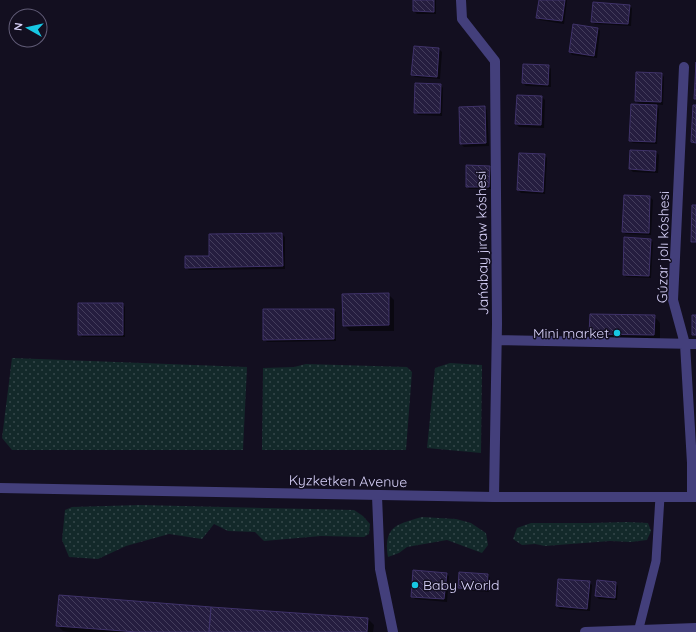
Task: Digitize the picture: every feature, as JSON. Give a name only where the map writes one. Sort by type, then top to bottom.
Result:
[{"type":"street","name":"Jańabay jıraw kóshesi","points":[[461,0],[462,19],[495,61],[497,340],[494,497]]},
{"type":"street","name":"Gúzar jolı kóshesi","points":[[684,67],[673,300],[685,344],[694,497]]},
{"type":"street","points":[[497,340],[696,344]]},
{"type":"street","name":"Kyzketken Avenue","points":[[0,488],[377,496],[694,497]]},
{"type":"street","points":[[377,496],[380,569],[393,632]]},
{"type":"street","points":[[584,632],[696,628]]},
{"type":"lane","points":[[638,631],[656,561],[660,497]]},
{"type":"green space","points":[[12,358],[247,367],[243,450],[12,450],[2,438]]},
{"type":"green space","points":[[450,363],[482,365],[481,453],[427,448],[435,368]]},
{"type":"green space","points":[[306,364],[407,367],[412,372],[406,450],[262,450],[263,368],[294,367]]},
{"type":"green space","points":[[140,505],[354,510],[363,516],[370,524],[369,534],[364,537],[321,536],[264,541],[255,532],[228,531],[214,524],[202,539],[169,534],[126,546],[98,559],[69,557],[62,540],[65,510],[72,507]]},
{"type":"green space","points":[[422,517],[456,519],[471,523],[486,533],[488,545],[482,553],[447,540],[407,547],[399,553],[388,557],[387,540],[392,530],[400,524]]},
{"type":"green space","points":[[531,523],[648,523],[651,531],[647,540],[545,546],[535,544],[522,545],[513,539],[517,528]]},
{"type":"building","points":[[413,0],[434,0],[434,12],[413,11]]},
{"type":"building","points":[[539,0],[565,0],[562,21],[536,18]]},
{"type":"building","points":[[593,2],[630,5],[628,24],[591,22]]},
{"type":"building","points":[[573,24],[598,28],[594,56],[569,52]]},
{"type":"building","points":[[414,46],[439,48],[437,77],[411,75]]},
{"type":"building","points":[[696,62],[696,99],[694,99]]},
{"type":"building","points":[[523,64],[549,65],[548,85],[522,83]]},
{"type":"building","points":[[636,72],[662,73],[661,102],[635,101]]},
{"type":"building","points":[[415,83],[441,84],[440,113],[414,113]]},
{"type":"building","points":[[517,95],[542,96],[541,125],[515,124]]},
{"type":"building","points":[[631,104],[657,105],[655,142],[629,141]]},
{"type":"building","points":[[693,105],[696,105],[696,143],[691,142]]},
{"type":"building","points":[[485,106],[486,143],[460,144],[459,107]]},
{"type":"building","points":[[630,150],[656,151],[655,171],[629,169]]},
{"type":"building","points":[[519,153],[545,154],[543,192],[517,190]]},
{"type":"building","points":[[466,165],[490,166],[489,187],[466,187]]},
{"type":"building","points":[[624,195],[650,196],[649,233],[622,232]]},
{"type":"building","points":[[692,205],[696,205],[696,242],[691,242]]},
{"type":"building","points":[[282,233],[283,266],[185,268],[185,256],[209,256],[209,234]]},
{"type":"building","points":[[624,237],[651,239],[649,276],[623,275]]},
{"type":"building","points":[[389,293],[389,325],[343,326],[342,294]]},
{"type":"building","points":[[78,303],[123,303],[123,335],[78,335]]},
{"type":"building","points":[[263,309],[334,309],[334,339],[263,340]]},
{"type":"building","points":[[590,314],[655,315],[654,335],[589,334]]},
{"type":"building","points":[[692,315],[696,315],[696,335],[692,335]]},
{"type":"building","points":[[413,570],[447,573],[444,599],[411,597]]},
{"type":"building","points":[[459,572],[488,574],[487,590],[458,588]]},
{"type":"building","points":[[558,579],[590,581],[587,609],[556,606]]},
{"type":"building","points":[[597,580],[616,582],[615,598],[595,596]]},
{"type":"building","points":[[59,595],[211,607],[209,632],[137,632],[56,626]]},
{"type":"building","points":[[211,607],[368,618],[367,632],[209,632]]},
{"type":"place","name":"Mini market","points":[[617,333]]},
{"type":"place","name":"Baby World","points":[[415,585]]}]
